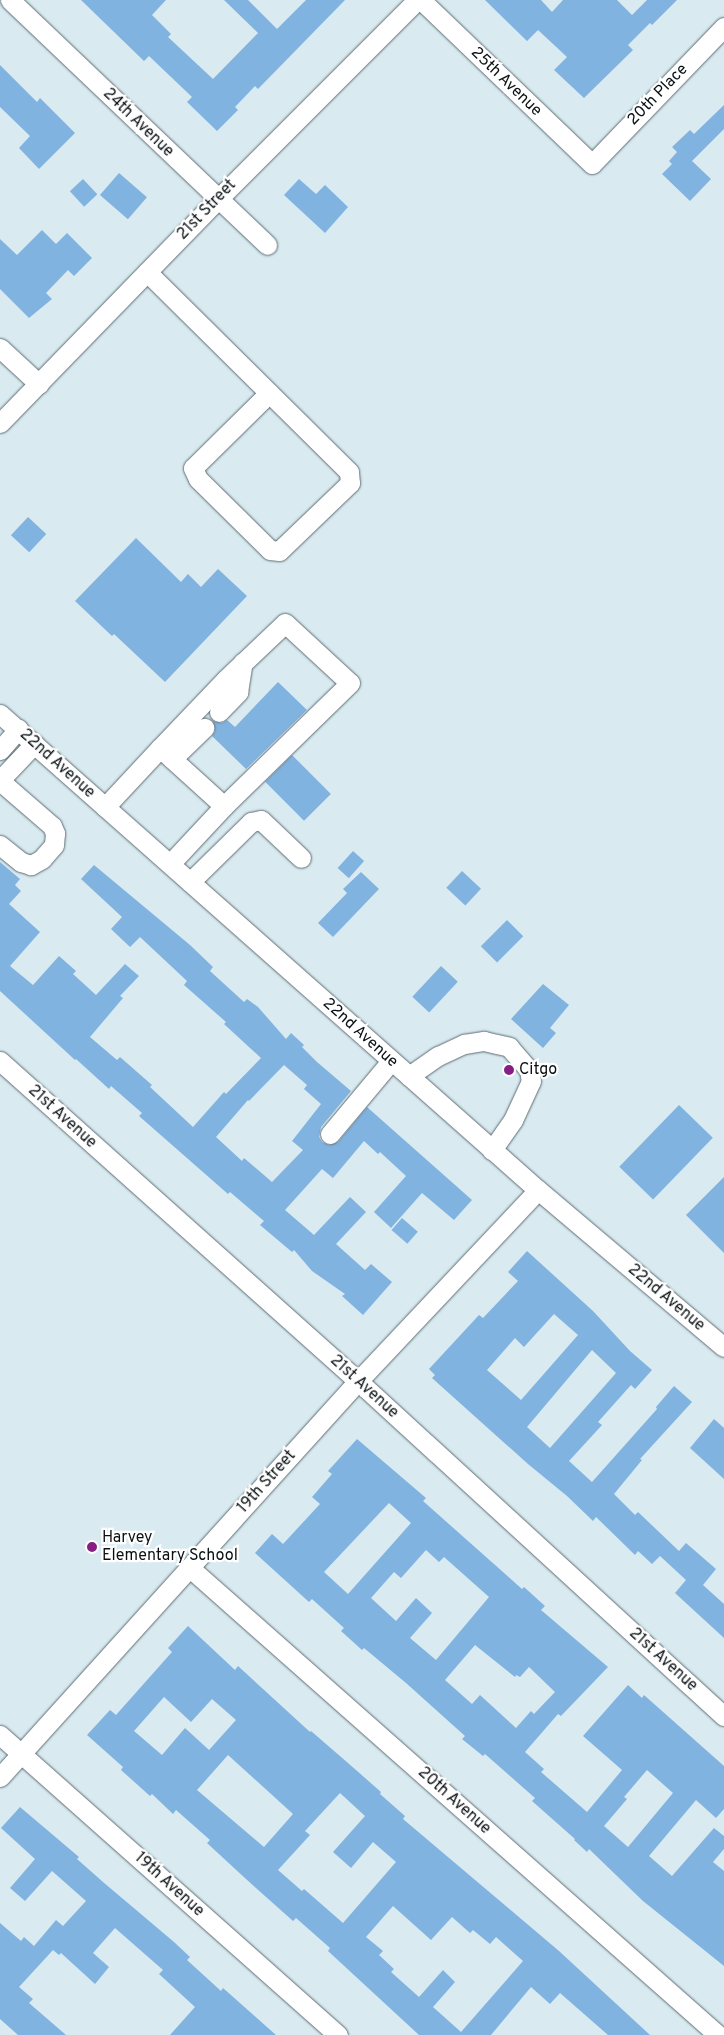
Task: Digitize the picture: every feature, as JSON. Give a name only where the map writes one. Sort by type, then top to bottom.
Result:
[{"type":"street","name":"24th Avenue","points":[[10,0],[267,245]]},
{"type":"street","name":"21st Street","points":[[0,423],[218,200],[419,0]]},
{"type":"street","name":"25th Avenue","points":[[419,0],[592,164]]},
{"type":"street","name":"20th Place","points":[[592,164],[724,27]]},
{"type":"street","points":[[147,272],[349,472],[350,483],[279,551],[270,550],[198,479],[192,468],[269,393]]},
{"type":"street","points":[[0,348],[39,384]]},
{"type":"street","points":[[166,753],[243,662],[285,623],[350,683],[224,806],[170,864]]},
{"type":"street","points":[[219,712],[238,692],[243,662]]},
{"type":"street","name":"22nd Avenue","points":[[0,714],[492,1150],[724,1348]]},
{"type":"street","points":[[105,807],[166,753],[204,728]]},
{"type":"street","points":[[0,750],[18,730]]},
{"type":"street","points":[[0,844],[21,862],[31,865],[42,859],[54,845],[55,833],[52,826],[0,780],[34,744]]},
{"type":"street","points":[[166,753],[224,806]]},
{"type":"street","points":[[190,882],[251,822],[261,820],[301,858]]},
{"type":"street","points":[[409,1076],[438,1056],[464,1044],[484,1041],[509,1047],[529,1070],[530,1081],[513,1120],[492,1150]]},
{"type":"street","name":"21st Avenue","points":[[0,1061],[358,1381],[724,1716]]},
{"type":"street","points":[[330,1134],[392,1061]]},
{"type":"street","name":"19th Street","points":[[0,1777],[358,1381],[538,1190]]},
{"type":"street","name":"20th Avenue","points":[[190,1568],[718,2035]]},
{"type":"street","name":"19th Avenue","points":[[0,1735],[338,2035]]},
{"type":"building","points":[[81,0],[166,0],[152,15],[171,34],[168,37],[213,79],[258,33],[224,0],[248,0],[277,29],[306,0],[345,0],[258,89],[255,86],[235,107],[238,110],[217,131],[187,102],[192,97],[149,56],[144,61]]},
{"type":"building","points":[[485,0],[541,0],[552,12],[563,0],[617,0],[632,15],[647,0],[677,0],[652,25],[650,23],[628,45],[633,50],[584,98],[554,70],[567,57],[538,30],[527,41]]},
{"type":"building","points":[[0,65],[37,102],[40,98],[75,133],[39,169],[19,148],[30,136],[0,107]]},
{"type":"building","points":[[724,105],[724,129],[692,161],[711,179],[690,201],[662,174],[672,164],[669,161],[677,152],[672,147],[690,130],[694,134]]},
{"type":"building","points":[[119,173],[147,197],[128,219],[100,195]]},
{"type":"building","points":[[83,179],[97,194],[84,207],[70,191]]},
{"type":"building","points":[[299,179],[316,194],[325,185],[348,207],[325,233],[284,195]]},
{"type":"building","points":[[42,230],[56,244],[67,233],[92,258],[74,276],[68,270],[46,293],[52,299],[29,318],[0,289],[0,239],[17,255]]},
{"type":"building","points":[[28,517],[46,534],[29,552],[11,535]]},
{"type":"building","points":[[136,538],[181,582],[188,574],[201,587],[218,569],[247,596],[165,682],[114,634],[112,636],[75,601]]},
{"type":"building","points":[[278,682],[307,710],[246,769],[212,736],[215,731],[213,721],[222,723],[227,720],[235,727]]},
{"type":"building","points":[[292,755],[331,794],[304,821],[265,782]]},
{"type":"building","points":[[353,851],[364,861],[349,878],[338,868]]},
{"type":"building","points":[[0,862],[20,879],[15,885],[21,891],[9,904],[40,932],[10,966],[33,985],[59,956],[76,971],[73,974],[96,995],[125,964],[139,976],[120,996],[123,998],[90,1037],[117,1060],[120,1057],[152,1085],[150,1087],[193,1127],[224,1092],[226,1094],[261,1058],[224,1024],[226,1022],[184,985],[187,981],[140,937],[130,947],[111,929],[122,917],[81,879],[94,865],[190,945],[213,967],[210,971],[244,1002],[247,999],[258,1007],[286,1039],[291,1033],[304,1045],[302,1047],[317,1062],[351,1091],[321,1127],[319,1137],[322,1142],[329,1145],[338,1142],[367,1107],[472,1200],[454,1220],[422,1193],[391,1228],[374,1212],[406,1176],[380,1152],[378,1154],[364,1141],[333,1178],[322,1169],[285,1210],[314,1235],[350,1197],[366,1212],[336,1244],[365,1270],[371,1264],[392,1282],[363,1315],[342,1296],[345,1294],[312,1271],[294,1250],[292,1252],[260,1225],[264,1221],[230,1192],[228,1194],[139,1116],[142,1113],[111,1086],[109,1089],[75,1060],[0,991]],"holes":[[[284,1065],[307,1085],[304,1089],[321,1104],[292,1141],[303,1150],[272,1182],[244,1158],[242,1161],[216,1137],[248,1100]]]},
{"type":"building","points":[[462,871],[481,889],[465,906],[446,888]]},
{"type":"building","points":[[361,872],[379,889],[333,937],[318,923],[347,893],[343,889]]},
{"type":"building","points":[[507,920],[523,936],[497,962],[481,946]]},
{"type":"building","points":[[441,966],[458,982],[429,1012],[412,997]]},
{"type":"building","points":[[543,984],[569,1005],[550,1028],[556,1033],[543,1048],[511,1019]]},
{"type":"building","points":[[679,1105],[713,1138],[653,1200],[619,1167]]},
{"type":"building","points":[[724,1177],[724,1253],[686,1215]]},
{"type":"building","points":[[402,1218],[418,1232],[407,1244],[392,1230]]},
{"type":"building","points":[[527,1251],[593,1311],[630,1351],[652,1370],[635,1389],[631,1385],[598,1422],[602,1425],[569,1461],[592,1482],[657,1409],[656,1407],[674,1386],[692,1402],[640,1459],[642,1460],[614,1494],[635,1515],[638,1512],[679,1551],[686,1543],[716,1569],[703,1585],[724,1604],[724,1638],[675,1593],[686,1580],[660,1556],[652,1564],[638,1551],[635,1555],[596,1517],[593,1521],[432,1378],[435,1375],[429,1369],[479,1315],[483,1318],[518,1281],[508,1272]],"holes":[[[554,1314],[578,1335],[521,1400],[487,1370],[515,1338],[524,1347]],[[592,1350],[616,1373],[550,1448],[527,1427]]]},
{"type":"building","points":[[714,1419],[724,1428],[724,1479],[690,1448]]},
{"type":"building","points":[[357,1439],[426,1498],[423,1501],[522,1589],[524,1587],[545,1606],[541,1610],[608,1667],[561,1716],[558,1714],[525,1752],[544,1769],[541,1772],[587,1812],[622,1770],[583,1736],[628,1685],[642,1698],[644,1695],[724,1766],[724,1809],[716,1818],[696,1800],[649,1856],[672,1876],[714,1828],[724,1836],[724,1849],[713,1862],[724,1871],[724,1966],[643,1901],[589,1849],[587,1852],[532,1801],[535,1798],[485,1754],[483,1756],[462,1739],[465,1736],[406,1683],[364,1648],[362,1650],[341,1631],[344,1628],[312,1599],[309,1602],[255,1553],[272,1534],[283,1544],[320,1504],[312,1497],[332,1474],[328,1471]],"holes":[[[389,1503],[411,1523],[348,1594],[324,1572]],[[426,1550],[439,1562],[444,1557],[489,1597],[436,1660],[410,1638],[432,1613],[416,1598],[396,1621],[371,1598],[394,1572],[401,1578]],[[475,1645],[515,1677],[516,1675],[520,1677],[529,1667],[555,1692],[534,1714],[531,1711],[516,1728],[480,1695],[472,1704],[445,1680]],[[647,1770],[673,1793],[628,1847],[604,1826],[627,1799],[624,1797]]]},
{"type":"building","points":[[188,1626],[235,1670],[238,1666],[310,1732],[381,1792],[380,1794],[405,1816],[403,1819],[559,1951],[650,2035],[608,2035],[560,1993],[550,2004],[531,1987],[491,2035],[419,2035],[328,1951],[330,1948],[296,1918],[293,1921],[246,1879],[207,1843],[210,1840],[176,1810],[173,1814],[152,1794],[150,1796],[121,1770],[123,1767],[87,1735],[110,1710],[116,1715],[172,1652],[168,1648]],"holes":[[[164,1697],[191,1722],[212,1699],[236,1720],[209,1750],[185,1728],[162,1755],[134,1731]],[[228,1755],[293,1814],[264,1847],[197,1790]],[[340,1793],[365,1816],[333,1852],[351,1868],[373,1842],[396,1862],[343,1923],[304,1889],[302,1891],[278,1870],[310,1835],[305,1831]],[[393,1906],[431,1940],[452,1917],[470,1933],[473,1930],[490,1944],[496,1937],[523,1961],[461,2032],[433,2007],[455,1982],[443,1970],[419,1997],[391,1972],[394,1969],[379,1955],[383,1951],[366,1937]]]},
{"type":"building","points":[[20,1807],[79,1857],[77,1859],[103,1882],[174,1942],[190,1957],[187,1960],[221,1991],[223,1988],[276,2035],[170,2035],[195,2007],[159,1974],[163,1970],[115,1928],[93,1953],[109,1967],[95,1984],[61,1953],[59,1955],[53,1950],[19,1987],[33,1999],[29,2003],[66,2035],[18,2035],[0,2019],[0,1923],[21,1941],[24,1937],[34,1946],[56,1920],[63,1926],[86,1901],[52,1871],[25,1901],[10,1888],[35,1859],[1,1828]]},
{"type":"place","name":"Citgo","points":[[509,1070]]},
{"type":"place","name":"Harvey Elementary School","points":[[92,1547]]}]
